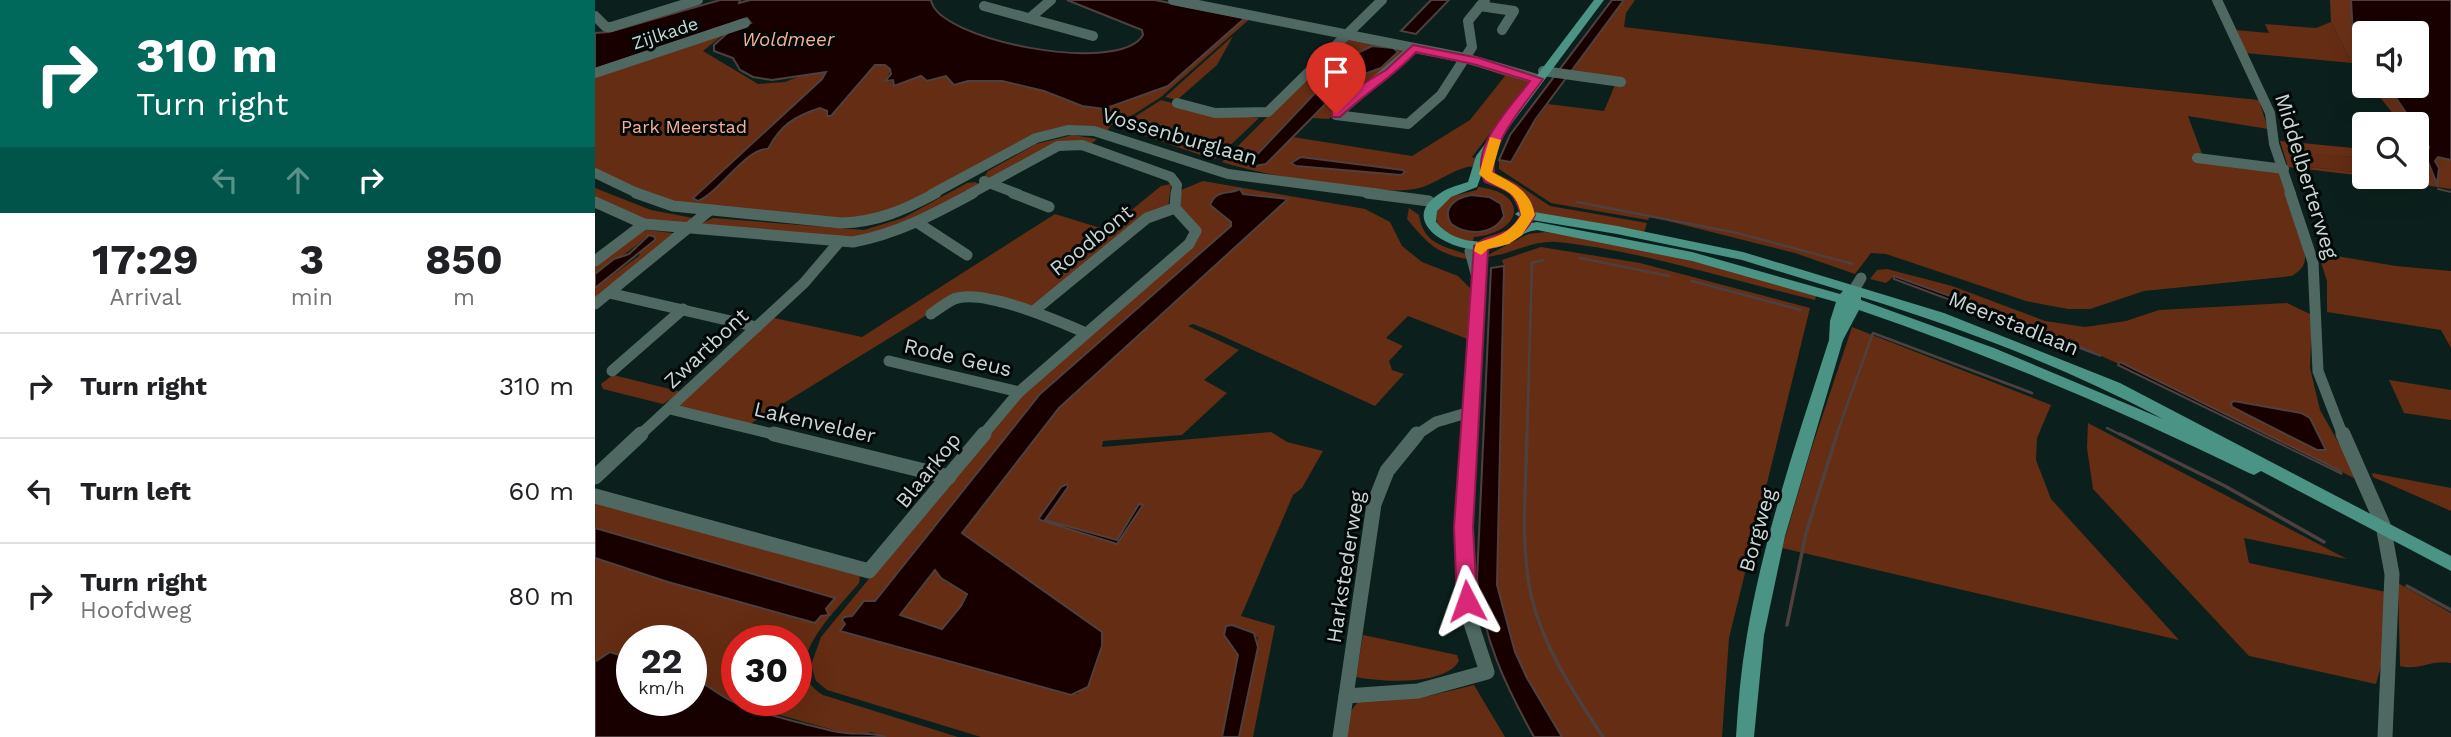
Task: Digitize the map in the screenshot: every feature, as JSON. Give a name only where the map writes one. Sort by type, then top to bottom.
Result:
[{"type":"main road","points":[[1473,183],[1480,158],[1599,0]]},
{"type":"main road","points":[[1490,147],[1485,168],[1487,177],[1517,191],[1525,202],[1524,223],[1509,244],[1477,249],[1449,246],[1433,237],[1424,224],[1427,208],[1448,188],[1473,183],[1495,185],[1513,193],[1518,200],[1524,223]]},
{"type":"main road","points":[[1477,249],[1483,242],[1524,223]]},
{"type":"main road","name":"Meerstadlaan","points":[[1524,223],[1854,291],[2115,402],[2261,472],[2451,575]]},
{"type":"main road","name":"Meerstadlaan","points":[[1524,223],[1722,251],[1952,320],[2115,387],[2451,564]]},
{"type":"main road","name":"Borgweg","points":[[1745,737],[1747,698],[1761,593],[1836,340],[1843,332],[1854,291]]},
{"type":"street","points":[[595,16],[606,27],[611,27],[698,0]]},
{"type":"street","points":[[1031,17],[1051,0]]},
{"type":"street","points":[[1173,0],[1413,48],[1467,55],[1540,75],[1556,73],[1621,82]]},
{"type":"street","points":[[1177,103],[1215,113],[1264,114],[1382,0]]},
{"type":"street","name":"Middelberterweg","points":[[2217,0],[2270,113],[2274,144],[2313,262],[2318,371],[2326,397],[2379,512],[2389,551],[2392,574],[2385,737]]},
{"type":"street","points":[[1413,48],[1390,73],[1351,98],[1336,114],[1338,117],[1408,124],[1441,95],[1472,47],[1468,21],[1483,3],[1514,11],[1502,30]]},
{"type":"street","points":[[984,6],[1093,36]]},
{"type":"street","name":"Zijlkade","points":[[595,73],[745,23]]},
{"type":"street","name":"Vossenburglaan","points":[[595,182],[656,209],[867,228],[905,216],[973,175],[1043,139],[1082,134],[1237,181],[1427,208]]},
{"type":"street","name":"Vossenburglaan","points":[[595,202],[643,224],[839,242],[876,238],[918,223],[1045,151],[1076,144],[1171,177],[1176,181],[1175,203]]},
{"type":"street","points":[[2197,158],[2284,169]]},
{"type":"street","name":"Vossenburglaan","points":[[595,173],[660,204],[707,213]]},
{"type":"street","points":[[973,175],[1049,207]]},
{"type":"street","name":"Roodbont","points":[[1035,310],[1147,218],[1175,203]]},
{"type":"street","name":"Blaarkop","points":[[595,496],[869,571],[1019,391],[1195,236],[1194,227],[1175,203]]},
{"type":"street","points":[[595,304],[707,213]]},
{"type":"street","points":[[918,223],[967,255]]},
{"type":"street","points":[[595,261],[643,224]]},
{"type":"street","name":"Zwartbont","points":[[595,477],[804,283],[839,242]]},
{"type":"street","points":[[1346,695],[1384,696],[1426,691],[1487,672],[1469,617],[1465,586],[1464,527],[1478,281],[1477,249]]},
{"type":"street","points":[[609,293],[757,327]]},
{"type":"street","points":[[932,314],[963,297],[1035,310],[1086,333]]},
{"type":"street","points":[[612,371],[683,309]]},
{"type":"street","name":"Rode Geus","points":[[890,361],[1019,391]]},
{"type":"street","name":"Lakenvelder","points":[[670,409],[949,477]]},
{"type":"street","name":"Harkstederweg","points":[[1340,737],[1374,504],[1380,484],[1395,458],[1419,432],[1444,416],[1470,412]]},
{"type":"green space","name":"Park Meerstad","points":[[1155,0],[1252,17],[1161,97],[1117,125],[1111,125],[1108,130],[1062,129],[903,209],[857,221],[667,203],[595,171],[595,76],[724,34],[703,51],[758,84],[785,82],[808,73],[882,64],[891,69],[886,81],[904,83],[913,77],[921,76],[927,81],[946,76],[954,85],[968,81],[1002,81],[1044,91],[1082,106],[1104,109],[1168,86],[1244,18]]},
{"type":"green space","points":[[1624,0],[1635,0],[1626,13],[1624,27],[2099,84],[2259,100],[2268,129],[2188,116],[2205,162],[2280,171],[2300,227],[2305,259],[2299,271],[2292,276],[2144,291],[2090,309],[2068,309],[2026,301],[1886,254],[1871,253],[1855,274],[1795,253],[1656,218],[1650,217],[1648,220],[1551,203],[1499,169],[1499,160],[1511,162],[1520,142],[1548,104],[1604,111],[1615,85],[1567,78]]},
{"type":"green space","points":[[2331,22],[2352,63],[2245,53],[2235,30],[2269,33],[2265,24],[2316,28]]},
{"type":"green space","points":[[1233,36],[1217,65],[1177,100],[1165,97]]},
{"type":"green space","points":[[1346,38],[1408,49],[1354,93],[1329,119],[1312,118],[1350,79],[1390,50],[1372,46],[1349,57],[1250,161],[1267,164],[1293,137],[1412,156],[1470,120],[1505,76],[1467,63],[1528,80],[1528,84],[1472,157],[1477,159],[1475,166],[1459,169],[1423,187],[1374,190],[1347,187],[1264,173],[1222,162]],"holes":[[[1311,159],[1405,171],[1294,165]]]},
{"type":"green space","points":[[1161,100],[1205,112],[1259,118],[1217,158],[1212,159],[1119,127]]},
{"type":"green space","points":[[1073,135],[1097,139],[1090,145],[1077,142],[992,178],[984,177],[988,171],[1036,144]]},
{"type":"green space","points":[[2288,150],[2352,157],[2352,172],[2292,165]]},
{"type":"green space","points":[[1489,170],[1514,182],[1550,206],[1647,223],[1644,233],[1536,213],[1519,190],[1493,177]]},
{"type":"green space","points":[[1203,181],[1365,209],[1390,222],[1402,246],[1422,262],[1458,276],[1471,289],[1470,340],[1408,316],[1386,338],[1403,346],[1389,361],[1392,370],[1404,374],[1375,406],[1218,334],[1193,324],[1188,326],[1239,350],[1204,380],[1227,393],[1182,435],[1103,441],[1102,447],[1271,432],[1287,442],[1323,451],[1302,488],[1293,495],[1241,616],[1275,626],[1253,737],[1239,737],[1258,638],[1246,629],[1232,625],[1225,638],[1238,655],[1222,737],[981,737],[827,690],[816,681],[812,668],[821,637],[1014,403],[1195,242],[1180,211],[1181,190]],"holes":[[[1240,190],[1243,194],[1288,199],[1059,408],[961,533],[1102,632],[1078,694],[840,631],[864,601],[875,602],[1040,394],[1231,226],[1231,222],[1210,205],[1224,192]]]},
{"type":"green space","points":[[967,183],[979,184],[916,222],[863,239],[700,224],[713,218],[864,230],[903,218]]},
{"type":"green space","points":[[1171,184],[1168,208],[1036,306],[974,295],[930,313],[750,424],[680,408],[680,402],[774,318],[862,337],[1055,214],[1107,230],[1161,186]]},
{"type":"green space","points":[[1478,187],[1495,191],[1506,197],[1513,204],[1514,213],[1510,221],[1490,234],[1474,237],[1473,242],[1453,238],[1437,224],[1436,211],[1449,197],[1477,190]],"holes":[[[1483,195],[1501,204],[1500,223],[1488,230],[1467,231],[1448,220]]]},
{"type":"green space","points":[[595,188],[651,210],[693,218],[690,223],[647,222],[595,200]]},
{"type":"green space","points":[[1409,208],[1419,215],[1429,238],[1442,246],[1466,254],[1467,259],[1439,250],[1426,240],[1407,219]]},
{"type":"green space","points":[[640,229],[680,234],[595,301],[595,288],[639,256],[645,237],[595,274],[595,263]]},
{"type":"green space","points":[[1545,232],[1633,246],[1817,293],[1815,300],[1653,259],[1557,242],[1538,243],[1484,257],[1528,234]]},
{"type":"green space","points":[[1541,247],[1640,263],[1810,308],[1729,638],[1722,737],[1562,737],[1515,652],[1497,585],[1502,260]]},
{"type":"green space","points":[[2318,253],[2396,266],[2451,271],[2451,348],[2441,330],[2327,312],[2327,281]]},
{"type":"green space","points":[[1887,269],[1952,286],[2045,321],[2085,327],[2126,321],[2159,310],[2287,303],[2312,315],[2310,368],[2320,410],[2360,481],[2131,370],[2015,320],[1894,276],[1886,283],[1870,279],[1877,270]],"holes":[[[2234,401],[2301,413],[2310,418],[2325,446],[2324,451],[2232,407],[2231,403]]]},
{"type":"green space","points":[[1852,327],[2051,405],[2037,438],[2036,460],[2051,499],[2179,640],[1782,548]]},
{"type":"green space","points":[[613,375],[682,392],[663,404],[603,389],[601,384]]},
{"type":"green space","points":[[2389,380],[2451,390],[2451,420],[2404,413]]},
{"type":"green space","points":[[2088,423],[2347,559],[2244,538],[2249,563],[2386,592],[2384,655],[2376,684],[2249,656],[2093,489],[2087,448]]},
{"type":"green space","points":[[2372,473],[2451,488],[2451,511],[2373,477]]},
{"type":"green space","points":[[595,502],[860,576],[859,583],[812,643],[812,625],[721,625],[721,695],[707,687],[707,625],[616,625],[616,654],[610,652],[595,662],[595,558],[821,616],[827,616],[826,609],[834,598],[595,528]]},
{"type":"green space","points":[[936,570],[967,593],[961,606],[942,630],[899,616]]},
{"type":"green space","points":[[2398,583],[2451,613],[2451,663],[2400,666]]},
{"type":"green space","points":[[1363,635],[1457,655],[1459,661],[1452,669],[1427,678],[1395,681],[1356,677]]},
{"type":"green space","points":[[812,685],[823,695],[958,737],[886,737],[871,732],[855,736],[783,716],[812,716]]},
{"type":"green space","points":[[1474,685],[1505,737],[1346,737],[1350,712],[1358,702],[1429,696]]},
{"type":"shaded area","points":[[2330,0],[2351,0],[2352,63],[2331,22]]},
{"type":"shaded area","points":[[2381,98],[2397,98],[2407,112],[2392,112]]},
{"type":"shaded area","points":[[2280,141],[2352,148],[2352,157],[2288,151],[2293,165],[2352,172],[2352,175],[2288,167]]},
{"type":"shaded area","points":[[2438,157],[2451,160],[2451,189],[2429,186],[2429,164],[2437,181],[2435,161]]},
{"type":"water","name":"Woldmeer","points":[[720,0],[740,0],[739,3],[750,0],[931,0],[941,15],[963,28],[1030,48],[1067,52],[1101,52],[1127,47],[1143,35],[1142,30],[1067,0],[1155,0],[1245,18],[1168,86],[1104,109],[1082,106],[1044,91],[1002,81],[968,81],[954,85],[946,76],[927,81],[921,76],[894,86],[893,80],[885,81],[891,74],[890,69],[885,65],[875,65],[831,116],[827,116],[827,111],[820,108],[795,119],[783,128],[768,149],[751,155],[698,201],[693,198],[822,79],[826,72],[772,80],[753,77],[740,70],[733,58],[714,51],[714,45],[732,29],[751,23],[747,18],[595,69],[595,33],[609,32]]},
{"type":"water","points":[[1431,0],[1449,0],[1416,34],[1401,31]]},
{"type":"water","points":[[1612,0],[1624,0],[1535,120],[1511,162],[1499,160],[1510,135]]},
{"type":"water","points":[[2351,0],[2451,0],[2451,160],[2438,157],[2435,161],[2439,168],[2437,184],[2429,164],[2429,112],[2405,112],[2396,98],[2429,98],[2429,21],[2352,21]]},
{"type":"water","points":[[1372,46],[1393,48],[1398,52],[1381,68],[1350,79],[1266,164],[1255,166],[1250,162],[1349,57]]},
{"type":"water","points":[[1146,121],[1215,141],[1216,145],[1205,147],[1137,122]]},
{"type":"water","points":[[1301,157],[1405,172],[1401,175],[1296,166],[1291,163]]},
{"type":"water","points":[[1240,189],[1243,194],[1288,199],[1059,408],[962,533],[1102,632],[1102,646],[1088,687],[1071,695],[840,631],[845,624],[842,620],[844,617],[852,616],[864,601],[875,601],[1040,394],[1231,226],[1231,222],[1210,205],[1219,194]],"holes":[[[935,570],[941,578],[967,594],[942,629],[900,615]]]},
{"type":"water","points":[[1471,195],[1489,197],[1501,204],[1504,216],[1500,222],[1480,232],[1451,224],[1448,218],[1449,208],[1460,198]]},
{"type":"water","points":[[649,235],[655,237],[655,240],[595,288],[595,274],[614,259],[629,254]]},
{"type":"water","points":[[1504,266],[1497,585],[1515,652],[1562,737],[1534,737],[1523,718],[1490,641],[1477,579],[1491,268]]},
{"type":"water","points":[[1894,276],[2026,323],[2101,356],[1894,279]]},
{"type":"water","points":[[2120,362],[2339,470],[2342,474],[2118,365]]},
{"type":"water","points":[[2234,401],[2301,413],[2310,418],[2326,450],[2317,450],[2232,407],[2231,403]]},
{"type":"water","points":[[1067,484],[1068,487],[1045,520],[1117,540],[1139,504],[1143,505],[1117,544],[1040,520],[1061,487]]},
{"type":"water","points":[[595,528],[835,598],[826,609],[829,615],[821,616],[815,623],[668,582],[595,558]]},
{"type":"water","points":[[1232,625],[1254,633],[1258,647],[1239,737],[1222,737],[1238,655],[1224,635],[1226,626]]},
{"type":"water","points":[[610,652],[616,654],[616,716],[707,716],[707,686],[721,695],[721,716],[775,716],[840,732],[886,737],[595,737],[595,662]]},
{"type":"waterway","points":[[2438,189],[2451,192]]},
{"type":"waterway","points":[[1577,202],[1737,233],[1853,264]]},
{"type":"waterway","points":[[1580,258],[1669,276]]},
{"type":"waterway","points":[[1527,436],[1532,263],[1543,260]]},
{"type":"waterway","points":[[1692,281],[1801,310]]},
{"type":"waterway","points":[[1836,436],[1873,333],[2032,393]]},
{"type":"waterway","points":[[2107,428],[2123,436]]},
{"type":"waterway","points":[[1527,434],[1525,535],[1531,595],[1551,651],[1603,737]]},
{"type":"waterway","points":[[1787,625],[1806,533],[1837,434]]},
{"type":"waterway","points":[[2120,434],[2225,486],[2324,542]]},
{"type":"waterway","points":[[2407,586],[2451,610]]},
{"type":"slow traffic","points":[[1481,251],[1481,246],[1504,240],[1517,232],[1528,215],[1528,207],[1517,191],[1489,179],[1485,174],[1494,140]]},
{"type":"route","points":[[1336,114],[1360,90],[1390,73],[1413,48],[1475,61],[1537,79],[1490,147],[1485,168],[1489,179],[1511,187],[1522,196],[1528,207],[1528,215],[1522,228],[1511,236],[1481,246],[1464,527],[1467,601]]}]
